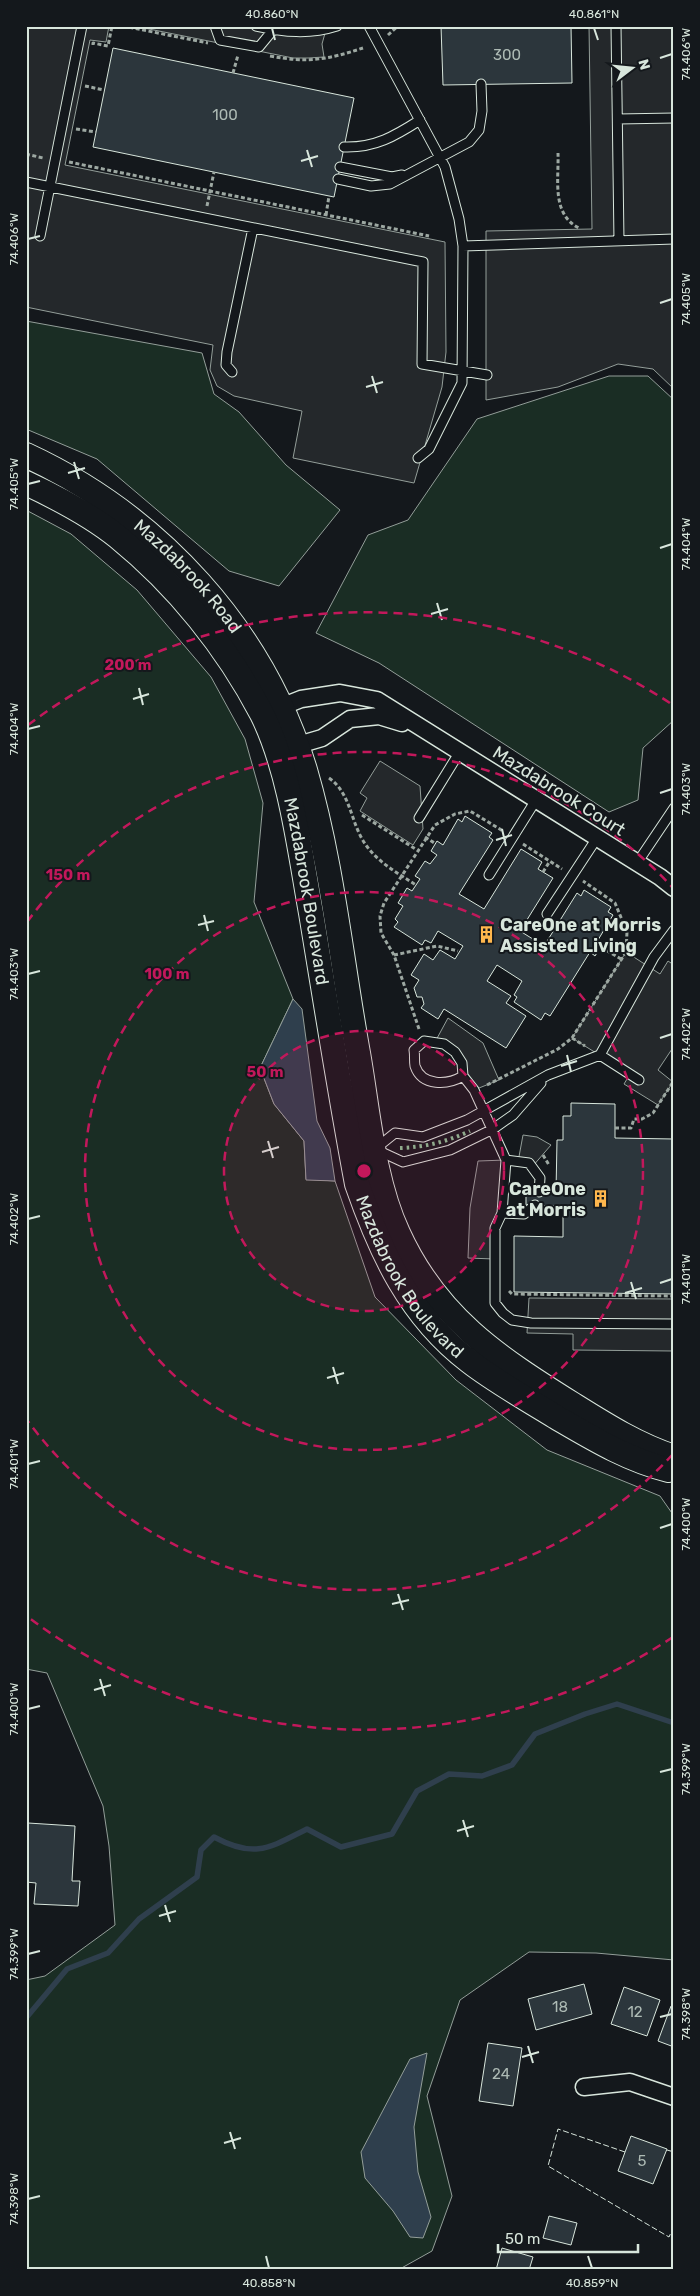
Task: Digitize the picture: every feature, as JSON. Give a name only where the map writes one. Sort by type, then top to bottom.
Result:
[{"type":"street","name":"Mazdabrook Road","points":[[26,455],[107,499],[170,551],[217,604],[239,633],[286,748]]},
{"type":"street","name":"Mazdabrook Road","points":[[26,483],[60,499],[117,536],[165,579],[272,711]]},
{"type":"street","name":"Mazdabrook Court","points":[[272,711],[301,699],[340,693],[376,700],[674,888]]},
{"type":"street","name":"Mazdabrook Court","points":[[286,748],[322,738],[350,718],[378,716],[422,729]]},
{"type":"street","name":"Mazdabrook Boulevard","points":[[286,748],[298,836],[363,1152],[398,1233],[426,1283],[461,1324],[505,1362],[603,1423],[674,1457]]},
{"type":"street","name":"Mazdabrook Boulevard","points":[[363,1152],[357,1184],[374,1234],[403,1288],[434,1329],[469,1361],[521,1396],[614,1449],[647,1465],[674,1471]]},
{"type":"street","points":[[584,2087],[630,2082],[674,2097]]},
{"type":"lane","points":[[40,236],[82,26]]},
{"type":"lane","points":[[215,26],[220,40],[259,48],[273,30]]},
{"type":"lane","points":[[256,26],[284,32],[319,32],[337,26]]},
{"type":"lane","points":[[369,26],[445,167],[460,220],[463,246],[462,383],[429,449],[418,458]]},
{"type":"lane","points":[[616,26],[619,241]]},
{"type":"lane","points":[[338,179],[371,186],[390,184],[469,142],[479,130],[482,112],[481,84]]},
{"type":"lane","points":[[618,120],[674,118]]},
{"type":"lane","points":[[344,147],[363,148],[387,140],[420,120]]},
{"type":"lane","points":[[340,167],[392,177],[410,174]]},
{"type":"lane","points":[[26,182],[423,262],[422,364],[463,373],[487,375]]},
{"type":"lane","points":[[232,372],[226,365],[227,352],[253,228]]},
{"type":"lane","points":[[463,246],[674,239]]},
{"type":"lane","points":[[419,818],[459,753]]},
{"type":"lane","points":[[489,875],[536,800]]},
{"type":"lane","points":[[637,863],[674,808]]},
{"type":"lane","points":[[547,914],[597,838]]},
{"type":"lane","points":[[363,1152],[394,1133],[423,1137],[467,1120],[548,1075],[600,1055],[654,957],[674,930]]},
{"type":"lane","points":[[463,1076],[453,1082],[438,1084],[425,1078],[415,1067],[414,1050],[424,1041],[444,1044],[455,1052],[462,1063],[463,1076],[474,1090],[506,1160],[502,1213],[495,1228],[495,1303],[503,1314],[512,1320],[531,1323],[674,1324]]},
{"type":"lane","points":[[600,1055],[639,1080]]},
{"type":"lane","points":[[363,1152],[403,1162],[450,1150],[493,1130],[513,1115],[548,1075]]},
{"type":"lane","points":[[506,1160],[529,1163],[540,1178],[539,1192]]},
{"type":"lane","points":[[502,1213],[524,1214],[535,1205]]},
{"type":"path","points":[[91,52],[93,43],[108,46],[112,26]]},
{"type":"path","points":[[388,36],[398,26]]},
{"type":"path","points":[[233,73],[238,54]]},
{"type":"path","points":[[83,95],[86,78]]},
{"type":"path","points":[[85,86],[104,90]]},
{"type":"path","points":[[74,138],[78,120]]},
{"type":"path","points":[[76,129],[96,132]]},
{"type":"path","points":[[558,153],[560,209],[571,224],[584,230]]},
{"type":"path","points":[[26,154],[43,158]]},
{"type":"path","points":[[71,155],[69,163],[429,236]]},
{"type":"path","points":[[210,192],[214,172]]},
{"type":"path","points":[[326,215],[330,196]]},
{"type":"path","points":[[327,777],[344,792],[362,839],[381,861],[416,885]]},
{"type":"path","points":[[426,1027],[419,1030],[394,955],[381,932],[380,916],[384,903],[417,850],[438,821],[470,810],[615,904],[627,932],[626,952],[572,1038],[558,1050],[487,1085]]},
{"type":"path","points":[[362,815],[417,850]]},
{"type":"path","points":[[425,838],[436,844]]},
{"type":"path","points":[[543,872],[550,861]]},
{"type":"path","points":[[394,955],[437,946],[458,951]]},
{"type":"path","points":[[601,947],[621,959]]},
{"type":"path","points":[[572,1038],[585,1046]]},
{"type":"path","points":[[615,1128],[631,1128],[634,1119],[642,1119],[653,1113],[672,1082],[674,1058]]},
{"type":"path","points":[[543,1154],[550,1166],[551,1173]]},
{"type":"path","points":[[506,1288],[512,1294],[674,1296]]},
{"type":"green space","points":[[26,321],[202,353],[214,394],[239,412],[286,465],[340,510],[279,586],[229,571],[97,459],[26,429]]},
{"type":"green space","points":[[609,376],[648,376],[674,400],[674,720],[643,748],[638,800],[609,812],[379,663],[316,633],[368,535],[408,520],[477,419]]},
{"type":"green space","points":[[26,510],[71,534],[137,590],[211,677],[245,739],[263,803],[254,902],[293,999],[260,1068],[274,1104],[304,1141],[306,1179],[335,1181],[375,1297],[456,1380],[547,1450],[660,1496],[674,1516],[674,1960],[596,1953],[529,1952],[460,2000],[427,2096],[452,2196],[432,2251],[398,2270],[26,2270],[26,1980],[45,1976],[115,1925],[109,1846],[103,1806],[47,1673],[26,1669]]},
{"type":"shaded area","points":[[26,26],[109,26],[106,42],[90,40],[65,165],[445,242],[446,352],[442,387],[414,483],[293,458],[302,411],[234,396],[217,386],[210,370],[213,345],[26,307]]},
{"type":"shaded area","points":[[134,26],[327,26],[322,44],[324,57],[293,58]]},
{"type":"shaded area","points":[[589,26],[674,26],[674,389],[653,369],[618,364],[558,387],[486,400],[486,231],[592,229]]},
{"type":"shaded area","points":[[380,761],[420,786],[423,829],[413,845],[360,811],[367,798],[360,793]]},
{"type":"shaded area","points":[[626,952],[660,974],[668,961],[674,965],[674,1046],[658,1070],[673,1082],[658,1105],[624,1084],[630,1074],[572,1038]]},
{"type":"shaded area","points":[[448,1018],[483,1043],[499,1080],[474,1090],[457,1055],[435,1042]]},
{"type":"shaded area","points":[[523,1135],[537,1137],[551,1145],[532,1167],[518,1162]]},
{"type":"shaded area","points":[[506,1160],[494,1259],[468,1258],[470,1208],[478,1161]]},
{"type":"shaded area","points":[[529,1298],[674,1299],[674,1351],[573,1350],[573,1334],[527,1333]]},
{"type":"water","points":[[293,999],[302,1009],[317,1121],[330,1148],[335,1181],[306,1180],[304,1141],[274,1104],[260,1068]]},
{"type":"water","points":[[427,2053],[414,2127],[418,2172],[431,2217],[423,2238],[410,2237],[393,2211],[365,2178],[361,2152],[410,2059]]},
{"type":"building","points":[[441,26],[571,26],[572,83],[443,85]]},
{"type":"building","points":[[113,48],[354,98],[334,197],[93,147]]},
{"type":"building","name":"CareOne at Morris Assisted Living","points":[[465,816],[492,833],[489,837],[493,840],[459,894],[484,909],[521,849],[542,862],[538,869],[553,878],[520,931],[544,946],[577,893],[581,896],[584,890],[611,907],[608,912],[613,915],[598,940],[603,943],[595,956],[590,952],[550,1016],[545,1013],[541,1020],[514,1002],[517,997],[514,995],[522,981],[497,965],[487,981],[511,996],[506,1003],[526,1016],[506,1048],[444,1009],[438,1019],[421,1008],[424,1004],[422,997],[417,997],[414,988],[419,980],[411,975],[424,954],[433,960],[440,950],[455,959],[463,946],[438,931],[431,943],[425,940],[422,945],[394,927],[398,922],[395,919],[403,906],[398,903],[407,888],[412,891],[420,879],[415,876],[425,861],[430,864],[437,855],[431,851],[437,841],[443,845],[458,819],[462,822]]},
{"type":"building","name":"CareOne at Morris","points":[[571,1103],[615,1104],[615,1138],[674,1139],[674,1294],[514,1292],[514,1236],[563,1237],[563,1206],[526,1205],[526,1192],[556,1192],[557,1140],[563,1140],[563,1116],[571,1116]]},
{"type":"building","points":[[28,1823],[75,1826],[72,1881],[80,1881],[78,1906],[34,1904],[36,1883],[26,1882]]},
{"type":"building","points":[[584,1984],[592,2014],[536,2030],[528,1999]]},
{"type":"building","points":[[624,1987],[660,2000],[647,2036],[611,2024]]},
{"type":"building","points":[[671,2006],[674,2007],[674,2047],[658,2041]]},
{"type":"building","points":[[488,2043],[522,2048],[513,2106],[479,2101]]},
{"type":"building","points":[[631,2136],[667,2149],[653,2184],[618,2171]]},
{"type":"building","points":[[549,2216],[577,2223],[571,2245],[543,2238]]},
{"type":"building","points":[[502,2248],[533,2257],[529,2270],[496,2270]]},
{"type":"waterway","points":[[26,2018],[67,1969],[108,1953],[139,1919],[197,1877],[201,1850],[214,1837],[240,1848],[251,1849],[272,1846],[307,1829],[341,1847],[392,1834],[417,1791],[449,1774],[482,1776],[512,1765],[535,1734],[585,1714],[617,1704],[674,1723]]},
{"type":"hedge","points":[[400,1148],[436,1143],[470,1131]]},
{"type":"fence","points":[[625,2152],[558,2129],[548,2166],[669,2237],[674,2226]]},
{"type":"fence","points":[[667,2150],[674,2152]]},
{"type":"place","name":"CareOne at Morris Assisted Living","points":[[486,935]]},
{"type":"place","name":"CareOne at Morris","points":[[600,1199]]}]
